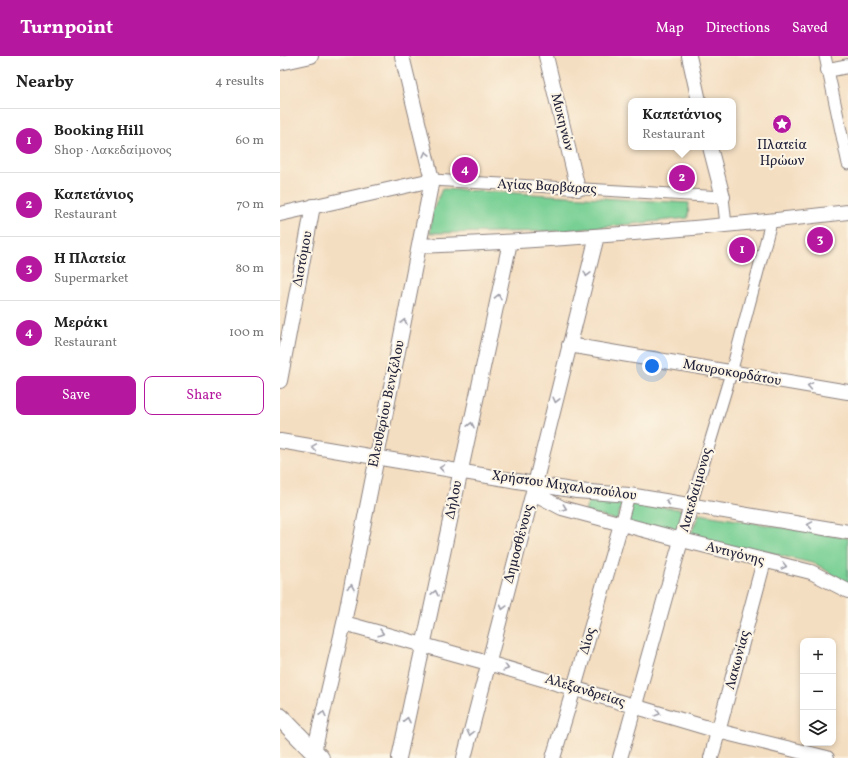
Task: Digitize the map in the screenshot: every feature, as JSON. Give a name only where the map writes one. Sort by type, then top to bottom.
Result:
[{"type":"street","points":[[280,63],[311,56]]},
{"type":"street","name":"Ελευθερίου Βενιζέλου","points":[[317,755],[432,180],[402,56]]},
{"type":"street","name":"Μυκηνών","points":[[546,56],[578,189]]},
{"type":"street","points":[[688,56],[698,98]]},
{"type":"street","points":[[825,56],[848,164]]},
{"type":"street","points":[[828,70],[848,66]]},
{"type":"street","points":[[711,150],[722,197],[726,225]]},
{"type":"street","name":"Αγίας Βαρβάρας","points":[[280,214],[432,180],[722,197]]},
{"type":"street","name":"Διστόμου","points":[[280,381],[313,206]]},
{"type":"street","points":[[419,246],[597,236],[771,222],[848,212]]},
{"type":"street","name":"Λακεδαίμονος","points":[[620,758],[691,505],[731,373],[771,222]]},
{"type":"street","name":"Δημοσθένους","points":[[464,758],[597,236]]},
{"type":"street","name":"Δήλου","points":[[399,758],[510,242]]},
{"type":"street","name":"Μαυροκορδάτου","points":[[569,345],[848,392]]},
{"type":"street","name":"Χρήστου Μιχαλοπούλου","points":[[280,442],[535,484],[629,495],[848,532]]},
{"type":"street","name":"Αντιγόνης","points":[[535,484],[541,497],[562,508],[810,572],[848,591]]},
{"type":"street","points":[[621,524],[629,495]]},
{"type":"street","name":"Δίος","points":[[553,758],[621,524]]},
{"type":"street","name":"Λακωνίας","points":[[711,758],[764,561]]},
{"type":"street","name":"Αλεξανδρείας","points":[[344,622],[718,731],[827,758]]},
{"type":"street","points":[[280,718],[317,755]]},
{"type":"green space","points":[[442,189],[689,203],[688,218],[564,231],[430,233],[432,213]]},
{"type":"green space","points":[[590,495],[623,500],[617,520],[585,512]]},
{"type":"green space","points":[[633,502],[684,510],[678,536],[626,523]]},
{"type":"green space","points":[[699,514],[848,538],[848,584],[816,564],[770,553],[689,539]]},
{"type":"place","name":"Πλατεία Ηρώων","points":[[782,124]]},
{"type":"place","name":"Μεράκι","points":[[465,170]]},
{"type":"place","name":"Καπετάνιος","points":[[682,178]]},
{"type":"place","name":"Η Πλατεία","points":[[820,240]]},
{"type":"place","name":"Booking Hill","points":[[742,250]]}]
